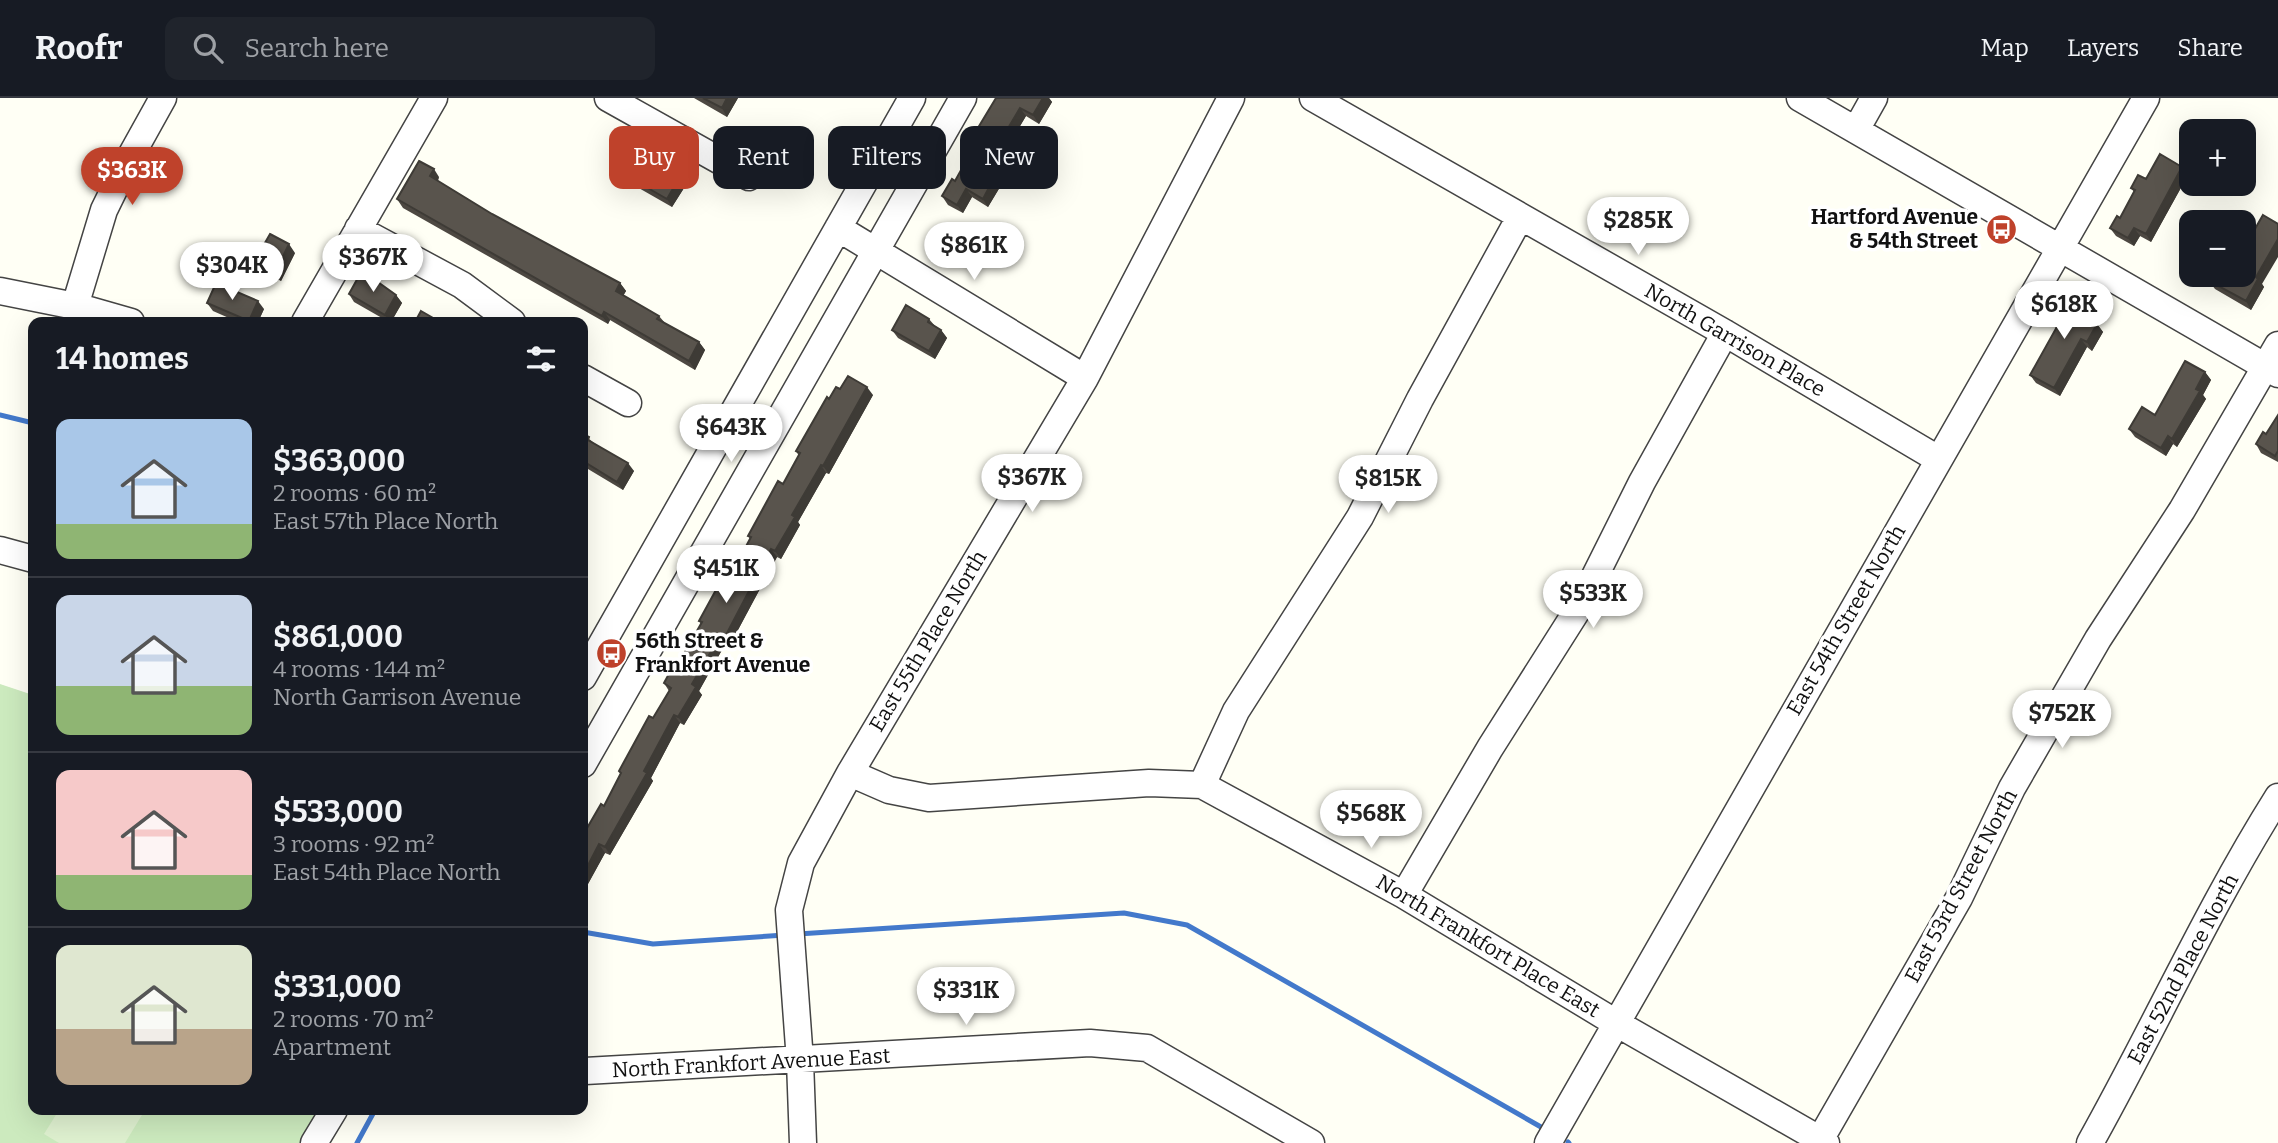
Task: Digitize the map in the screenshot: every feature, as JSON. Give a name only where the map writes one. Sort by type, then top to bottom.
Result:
[{"type":"street","points":[[75,306],[104,209],[163,98]]},
{"type":"street","points":[[308,317],[434,98]]},
{"type":"street","points":[[608,98],[713,157]]},
{"type":"street","points":[[588,668],[912,98]]},
{"type":"street","points":[[588,755],[963,98]]},
{"type":"street","name":"East 55th Place North","points":[[803,1143],[789,910],[801,863],[850,773],[1085,378],[1231,98]]},
{"type":"street","name":"North Garrison Place","points":[[1313,98],[1726,333],[1938,459]]},
{"type":"street","points":[[1800,98],[2059,247],[2274,362]]},
{"type":"street","points":[[1856,130],[1874,98]]},
{"type":"street","name":"East 54th Street North","points":[[1548,1143],[2146,98]]},
{"type":"street","points":[[1202,785],[1236,711],[1360,517],[1420,399],[1520,217]]},
{"type":"street","points":[[838,228],[1085,378]]},
{"type":"street","points":[[358,229],[462,285],[505,317]]},
{"type":"street","points":[[0,291],[75,306],[114,317]]},
{"type":"street","points":[[1404,895],[1490,748],[1580,607],[1642,482],[1726,333]]},
{"type":"street","name":"East 53rd Street North","points":[[1823,1142],[1959,898],[2012,788],[2098,639],[2274,362]]},
{"type":"street","points":[[588,381],[628,403]]},
{"type":"street","points":[[0,550],[28,558]]},
{"type":"street","name":"North Frankfort Place East","points":[[850,773],[889,790],[929,798],[1149,783],[1202,785],[1404,895],[1616,1023],[1823,1142]]},
{"type":"street","name":"East 52nd Place North","points":[[2090,1143],[2235,869],[2278,797]]},
{"type":"street","name":"North Frankfort Avenue East","points":[[588,1071],[1090,1043],[1147,1048],[1311,1143]]},
{"type":"street","points":[[314,1143],[331,1115]]},
{"type":"green space","points":[[0,684],[28,693],[28,1115],[317,1115],[301,1143],[0,1143]]},
{"type":"green space","points":[[56,1115],[142,1115],[125,1143],[59,1143],[44,1134]]},
{"type":"building","points":[[703,98],[727,98],[722,108]]},
{"type":"building","points":[[996,98],[1043,98],[1033,115],[1020,108],[1009,126],[979,126]]},
{"type":"building","points":[[2160,154],[2179,165],[2179,173],[2146,234],[2134,228],[2128,238],[2110,228],[2117,216],[2120,218],[2135,190],[2131,188],[2138,175],[2146,179]]},
{"type":"building","points":[[419,161],[434,169],[430,176],[492,214],[620,283],[616,291],[659,316],[657,319],[699,342],[689,361],[604,312],[602,316],[397,199]]},
{"type":"building","points":[[960,172],[960,189],[966,189],[957,205],[942,196],[952,179],[955,181]]},
{"type":"building","points":[[650,189],[673,189],[667,199]]},
{"type":"building","points":[[966,189],[988,189],[983,199]]},
{"type":"building","points":[[2263,215],[2278,224],[2278,239],[2256,277],[2256,227]]},
{"type":"building","points":[[270,234],[289,244],[275,273],[254,262]]},
{"type":"building","points":[[360,274],[374,282],[375,280],[396,295],[385,315],[349,294]]},
{"type":"building","points":[[216,283],[258,301],[251,317],[240,317],[207,303]]},
{"type":"building","points":[[2220,287],[2254,287],[2246,301]]},
{"type":"building","points":[[2068,294],[2089,306],[2083,316],[2097,324],[2087,342],[2081,339],[2054,388],[2030,375],[2058,325],[2052,322]]},
{"type":"building","points":[[906,305],[941,330],[929,351],[892,330]]},
{"type":"building","points":[[421,311],[431,317],[418,317]]},
{"type":"building","points":[[2185,361],[2205,372],[2196,389],[2200,391],[2172,439],[2168,436],[2161,448],[2129,429],[2142,407],[2155,415]]},
{"type":"building","points":[[848,376],[867,387],[792,515],[795,517],[775,551],[771,549],[726,635],[722,633],[692,684],[696,687],[678,717],[674,715],[644,771],[647,773],[605,847],[599,844],[588,865],[588,826],[601,804],[604,806],[621,773],[619,771],[649,716],[653,718],[671,688],[664,683],[670,672],[673,673],[702,622],[699,621],[728,568],[733,571],[751,537],[748,536],[778,481],[783,484],[800,453],[796,451],[827,397],[829,399],[836,387],[840,389]]},
{"type":"building","points":[[2278,415],[2278,451],[2275,456],[2256,444]]},
{"type":"building","points":[[588,440],[628,463],[617,482],[588,464]]},
{"type":"waterway","points":[[0,415],[28,422]]},
{"type":"waterway","points":[[798,934],[1124,913],[1187,925],[1541,1127]]},
{"type":"waterway","points":[[588,933],[653,944],[785,935]]},
{"type":"waterway","points":[[357,1143],[372,1115]]},
{"type":"place","name":"Hartford Avenue & 54th Street","points":[[2001,229]]},
{"type":"place","name":"56th Street & Frankfort Avenue","points":[[612,653]]}]
